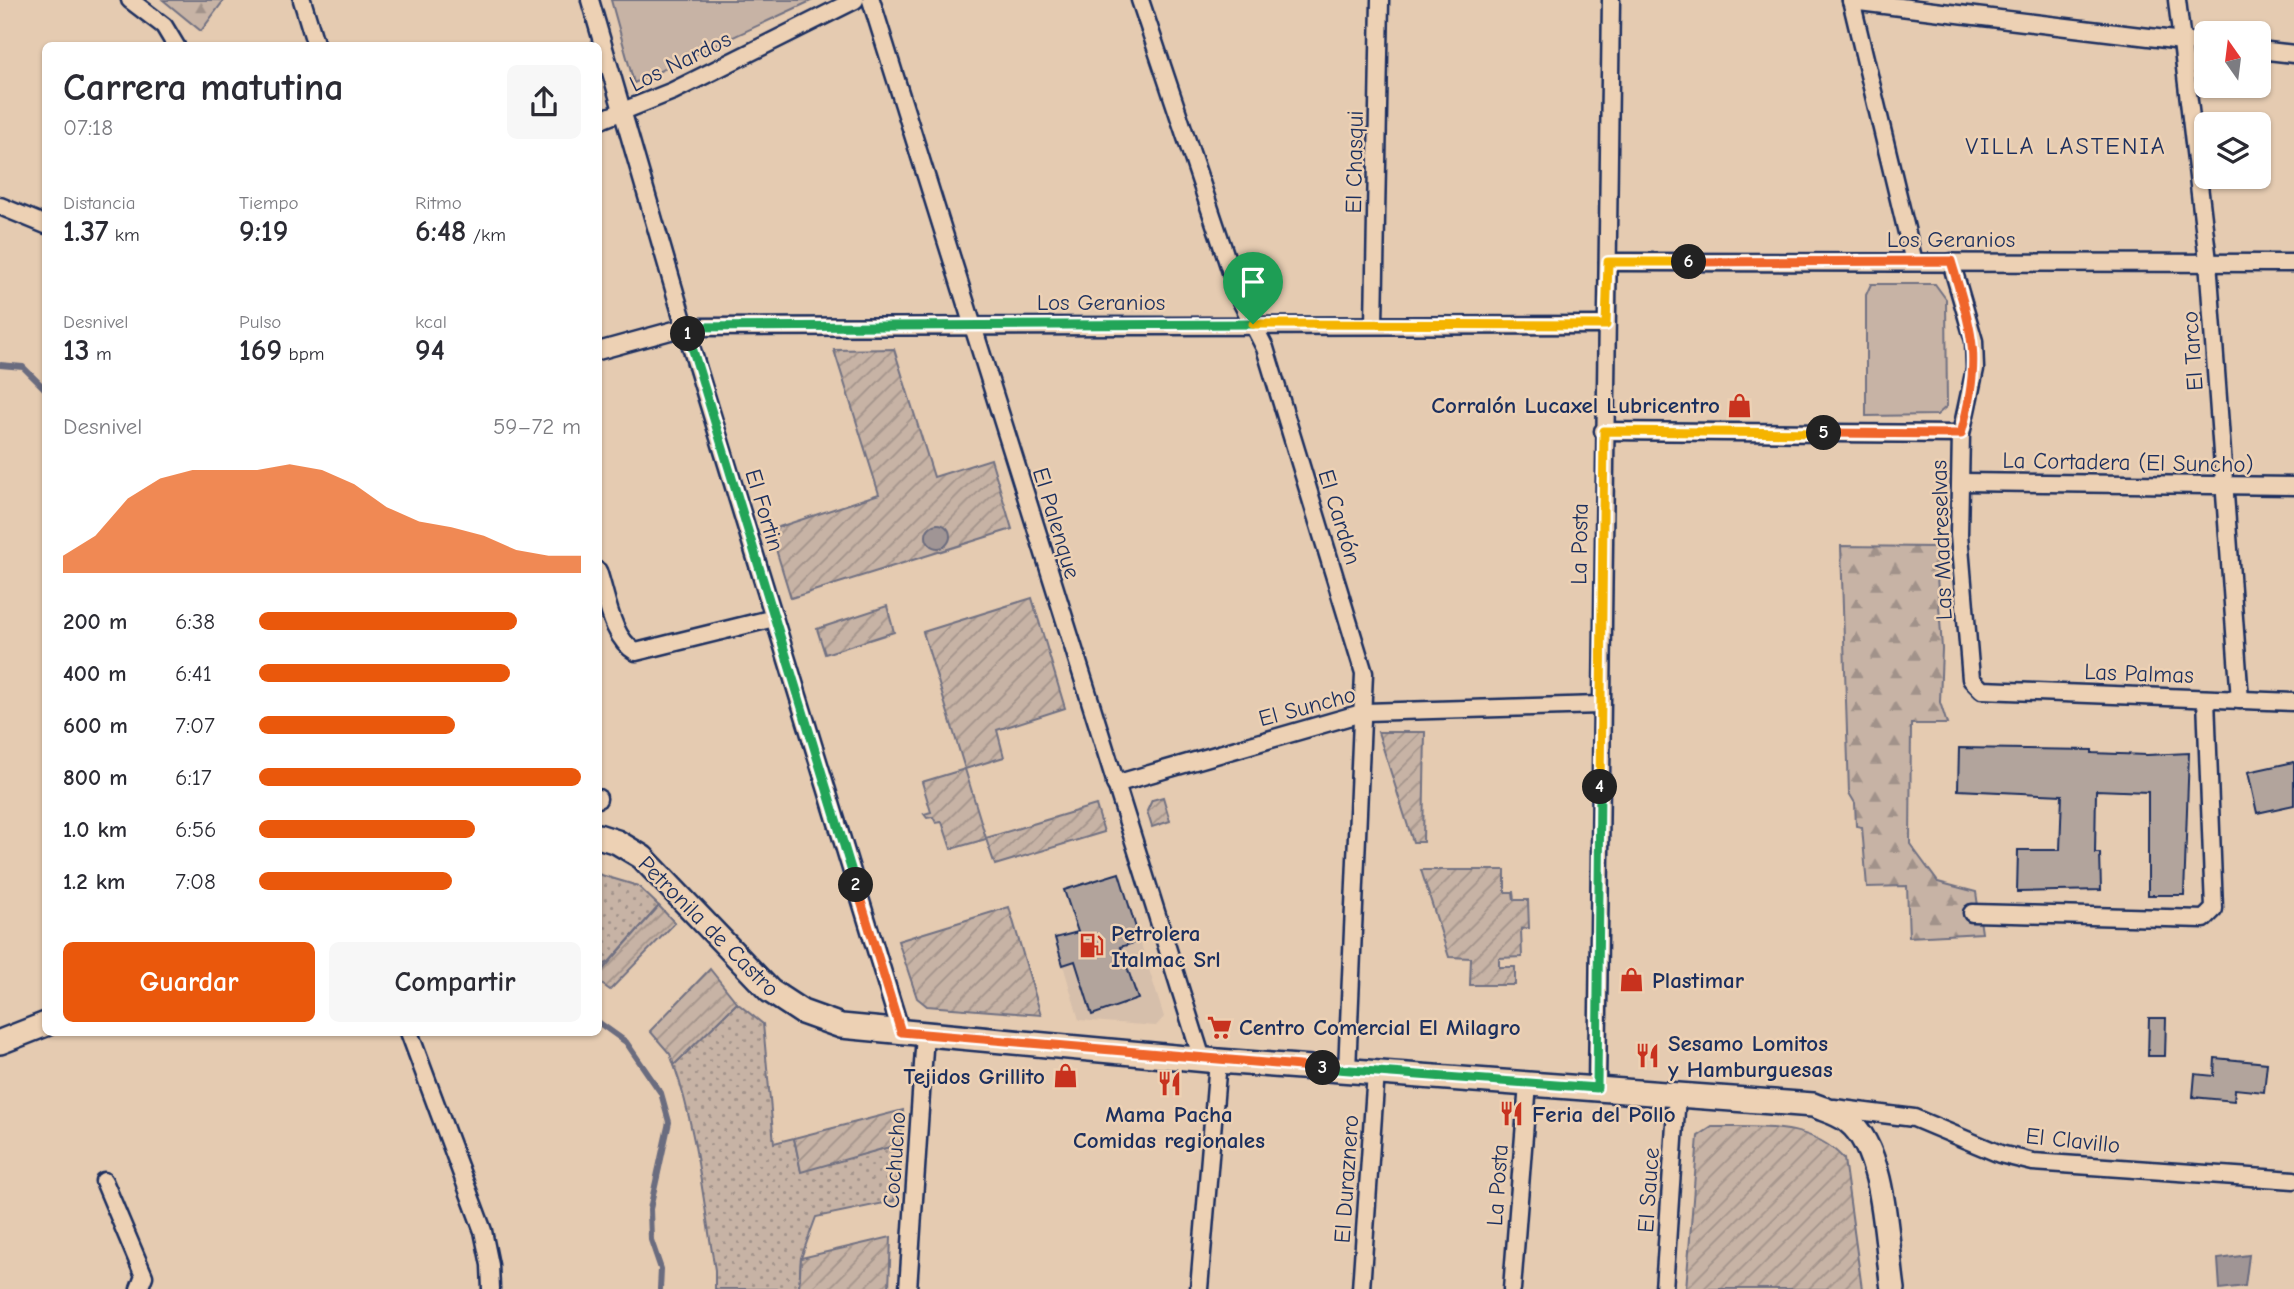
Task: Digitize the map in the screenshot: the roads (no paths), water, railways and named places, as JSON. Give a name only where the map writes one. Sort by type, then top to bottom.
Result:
[{"type":"main road","name":"Petronila de Castro","points":[[602,837],[617,842],[642,857],[741,965],[780,998],[802,1012],[841,1027],[1210,1060],[1814,1105]]},
{"type":"main road","points":[[0,1042],[42,1026]]},
{"type":"main road","points":[[1814,1105],[1849,1122],[1867,1144],[1878,1182],[1893,1289]]},
{"type":"street","points":[[130,0],[164,26],[174,42]]},
{"type":"street","points":[[302,0],[315,42]]},
{"type":"street","name":"El Fortin","points":[[590,0],[685,327],[901,1032]]},
{"type":"street","name":"Los Nardos","points":[[602,120],[623,114],[855,0]]},
{"type":"street","name":"El Palenque","points":[[871,0],[1115,784],[1210,1060]]},
{"type":"street","name":"El Cardón","points":[[1140,0],[1240,299],[1265,348],[1364,673],[1365,712],[1347,1070]]},
{"type":"street","name":"El Chasqui","points":[[1374,325],[1380,0]]},
{"type":"street","name":"La Posta","points":[[1597,1088],[1611,0]]},
{"type":"street","points":[[1914,262],[1851,0],[2194,42]]},
{"type":"street","name":"El Tarco","points":[[2177,0],[2208,261],[2240,700]]},
{"type":"street","points":[[2272,51],[2294,54]]},
{"type":"street","points":[[0,206],[42,223]]},
{"type":"street","name":"Las Madreselvas","points":[[1951,261],[1973,341],[1972,391],[1961,434],[1959,535],[1971,679],[1982,690]]},
{"type":"street","name":"Los Geranios","points":[[1608,262],[2294,263]]},
{"type":"street","name":"Los Geranios","points":[[602,350],[685,327],[1606,325]]},
{"type":"street","points":[[1604,431],[1961,434]]},
{"type":"street","name":"La Cortadera (El Suncho)","points":[[1962,482],[2294,486]]},
{"type":"street","points":[[602,583],[625,646],[636,652],[774,618]]},
{"type":"street","name":"Las Palmas","points":[[1982,690],[2294,702]]},
{"type":"street","points":[[1972,913],[2204,919],[2214,909],[2206,699]]},
{"type":"street","name":"El Suncho","points":[[1115,784],[1365,712],[1600,705]]},
{"type":"street","name":"Cochucho","points":[[908,1289],[925,1034]]},
{"type":"street","points":[[410,1036],[483,1231],[490,1265],[491,1289]]},
{"type":"street","points":[[1199,1289],[1210,1060]]},
{"type":"street","name":"El Duraznero","points":[[1361,1289],[1376,1072]]},
{"type":"street","name":"La Posta","points":[[1512,1289],[1528,1084]]},
{"type":"street","name":"El Sauce","points":[[1664,1289],[1677,1095]]},
{"type":"street","name":"El Clavillo","points":[[1814,1105],[1914,1118],[2000,1154],[2034,1162],[2294,1180]]},
{"type":"street","points":[[104,1181],[144,1276],[139,1289]]},
{"type":"waterway","points":[[0,365],[23,367],[42,386]]},
{"type":"waterway","points":[[602,1025],[626,1042],[661,1093],[669,1122],[650,1209],[651,1240],[661,1269],[660,1289]]},
{"type":"place","name":"Corralón Lucaxel Lubricentro","points":[[1740,405]]},
{"type":"place","name":"Petrolera Italmac Srl","points":[[1091,946]]},
{"type":"place","name":"Plastimar","points":[[1632,980]]},
{"type":"place","name":"Centro Comercial El Milagro","points":[[1219,1027]]},
{"type":"place","name":"Sesamo Lomitos y Hamburguesas","points":[[1648,1056]]},
{"type":"place","name":"Tejidos Grillito","points":[[1065,1076]]},
{"type":"place","name":"Mama Pacha Comidas regionales","points":[[1169,1084]]},
{"type":"place","name":"Feria del Pollo","points":[[1512,1114]]},
{"type":"district","name":"VILLA LASTENIA","points":[[2066,146]]}]
